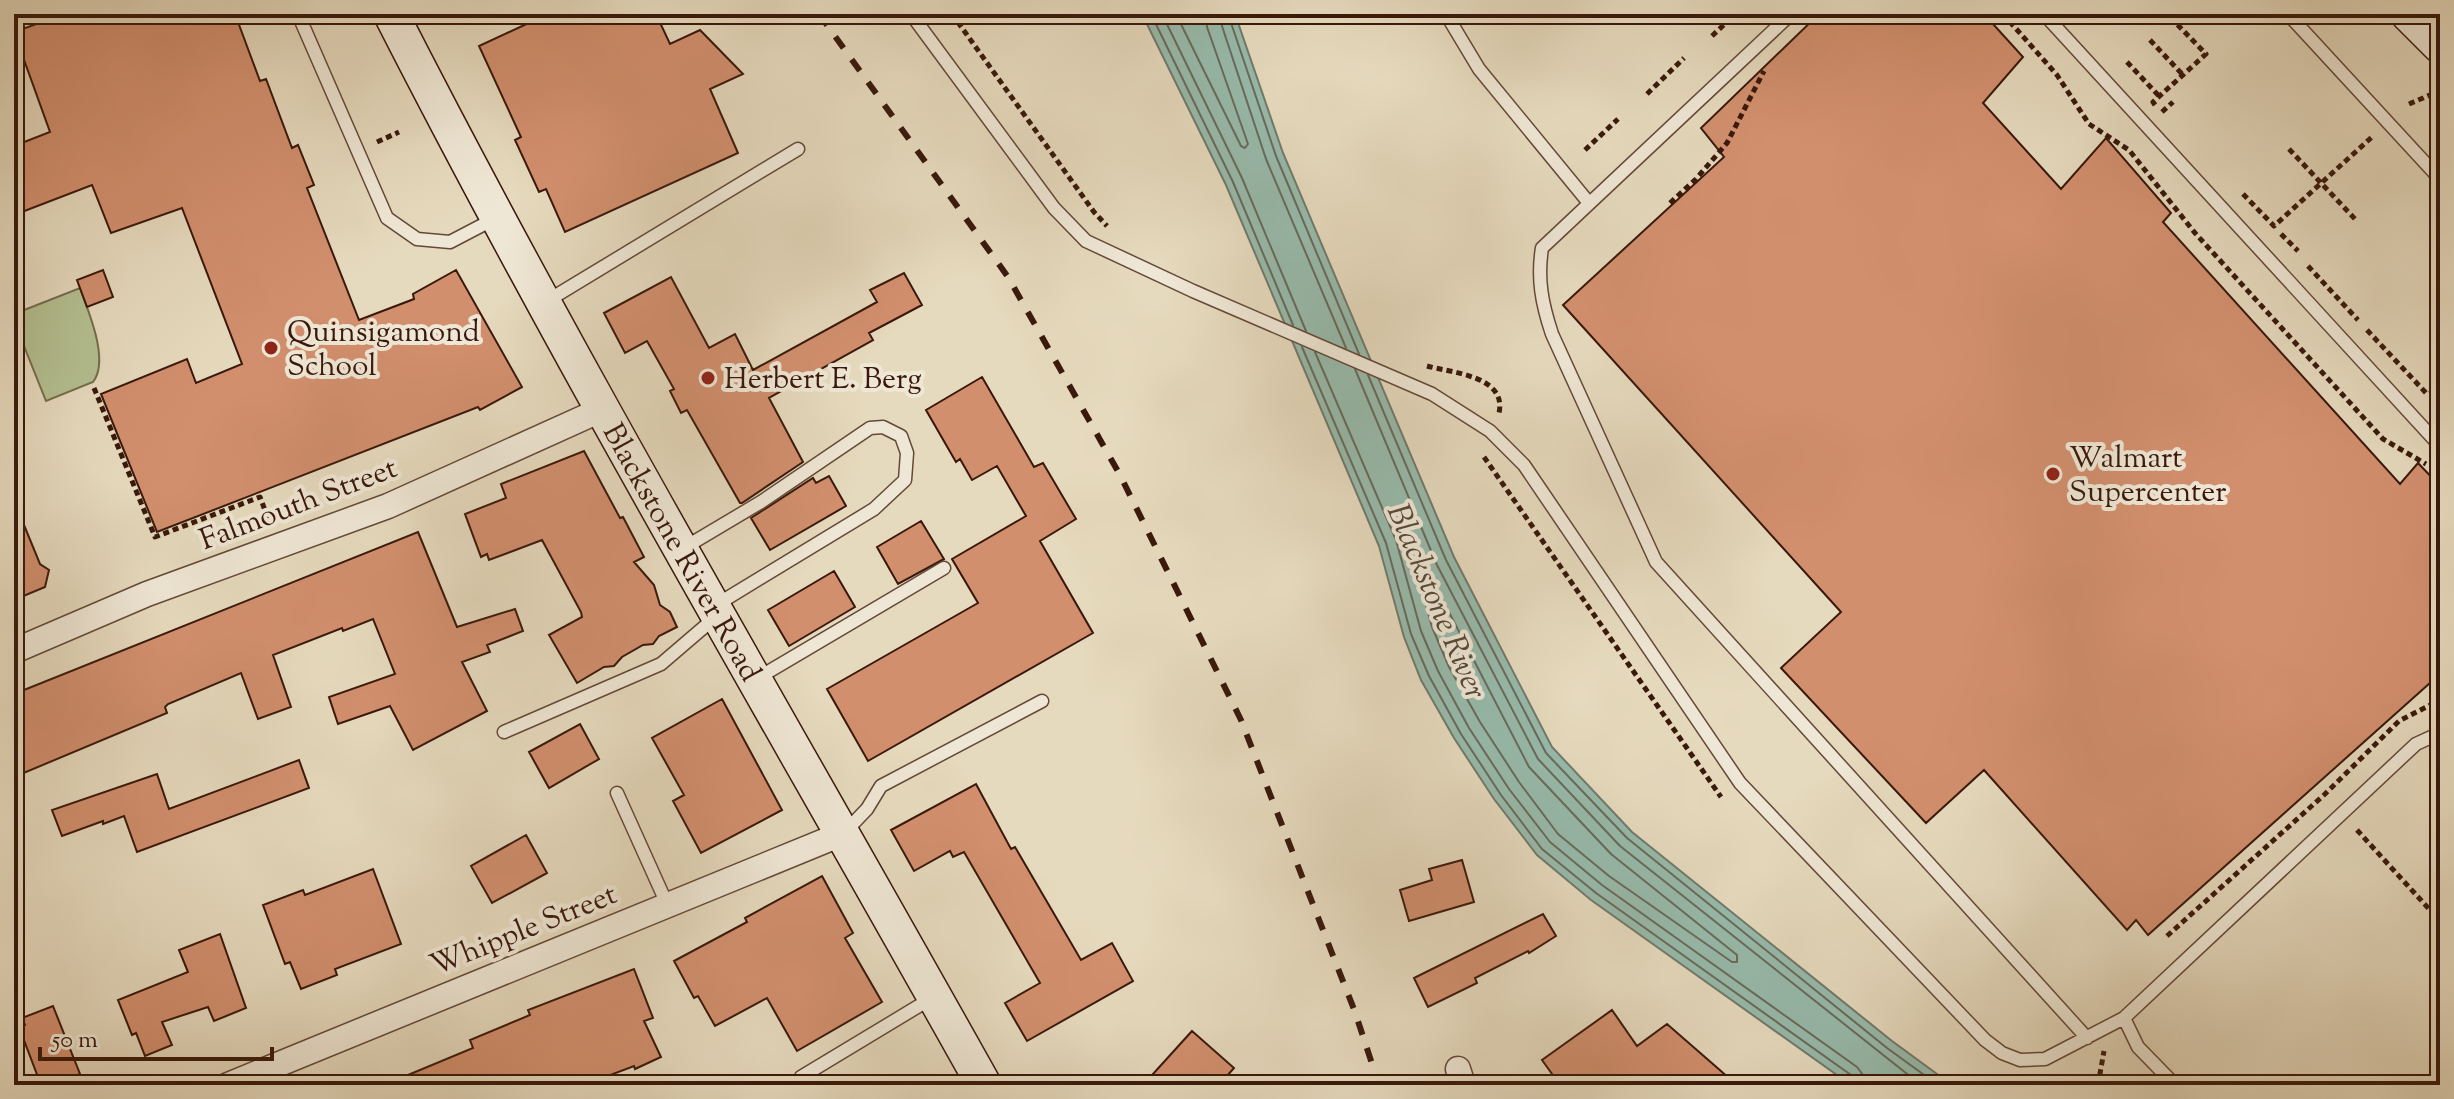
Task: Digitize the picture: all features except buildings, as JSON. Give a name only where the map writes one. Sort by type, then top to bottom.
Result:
[{"type":"main road","name":"Blackstone River Road","points":[[391,14],[544,303],[984,1085]]},
{"type":"main road","points":[[2408,14],[2440,46]]},
{"type":"street","name":"Falmouth Street","points":[[14,651],[147,594],[388,506],[603,409]]},
{"type":"street","name":"Whipple Street","points":[[228,1085],[844,833]]},
{"type":"lane","points":[[298,14],[387,218],[417,239],[450,242],[497,217]]},
{"type":"lane","points":[[911,14],[1054,208],[1086,241],[1193,291],[1432,394],[1473,419],[1506,446],[1524,465],[1740,783],[1985,1040],[2002,1053],[2020,1060],[2045,1059],[2124,1018],[2416,744],[2440,733]]},
{"type":"lane","points":[[1446,14],[1479,69],[1589,203]]},
{"type":"lane","points":[[1791,14],[1542,248],[1538,271],[1541,299],[1552,334],[1656,562],[2087,1038]]},
{"type":"lane","points":[[2288,14],[2440,179]]},
{"type":"lane","points":[[2049,16],[2440,446]]},
{"type":"lane","points":[[544,303],[798,149]]},
{"type":"lane","points":[[504,732],[661,664],[717,610],[874,509],[905,480],[907,453],[901,436],[883,427],[870,428],[761,502],[682,549]]},
{"type":"lane","points":[[756,679],[944,568]]},
{"type":"lane","points":[[844,833],[867,809],[881,786],[1042,701]]},
{"type":"lane","points":[[617,793],[667,904]]},
{"type":"lane","points":[[797,1085],[801,1077],[935,997]]},
{"type":"lane","points":[[2124,1018],[2138,1047],[2175,1085]]},
{"type":"path","points":[[952,14],[1094,212],[1116,235]]},
{"type":"path","points":[[1712,36],[1729,20],[1732,22],[1741,14]]},
{"type":"path","points":[[2003,14],[2057,75],[2089,124],[2129,150],[2195,233],[2383,439],[2414,459],[2436,468]]},
{"type":"path","points":[[2169,124],[2153,102],[2206,54],[2172,19]]},
{"type":"path","points":[[2150,40],[2183,75]]},
{"type":"path","points":[[1647,94],[1684,58]]},
{"type":"path","points":[[2127,62],[2159,96]]},
{"type":"path","points":[[1670,203],[1727,143],[1765,68]]},
{"type":"path","points":[[2409,104],[2437,92]]},
{"type":"path","points":[[2161,112],[2173,102]]},
{"type":"path","points":[[1585,150],[1618,119]]},
{"type":"path","points":[[2243,194],[2274,226],[2380,130]]},
{"type":"path","points":[[2289,149],[2355,219]]},
{"type":"path","points":[[2281,234],[2298,251]]},
{"type":"path","points":[[2308,266],[2428,392],[2440,400]]},
{"type":"path","points":[[94,388],[155,537],[260,497],[270,522]]},
{"type":"path","points":[[2167,936],[2325,794],[2399,721],[2440,700]]},
{"type":"path","points":[[2357,830],[2440,921]]},
{"type":"shaded area","points":[[80,288],[96,335],[98,373],[93,382],[46,401],[14,321],[14,314]]},
{"type":"water","name":"Blackstone River","points":[[1142,14],[1235,14],[1283,153],[1454,557],[1552,747],[1632,832],[1892,1041],[1952,1085],[1851,1085],[1591,900],[1537,855],[1494,799],[1421,680],[1404,637],[1379,546],[1226,185]]},
{"type":"railway","points":[[819,14],[1008,277],[1120,475],[1241,720],[1355,1012],[1379,1085]]},
{"type":"place","name":"Quinsigamond School","points":[[271,348]]},
{"type":"place","name":"Herbert E. Berg","points":[[708,378]]},
{"type":"place","name":"Walmart Supercenter","points":[[2053,474]]}]
